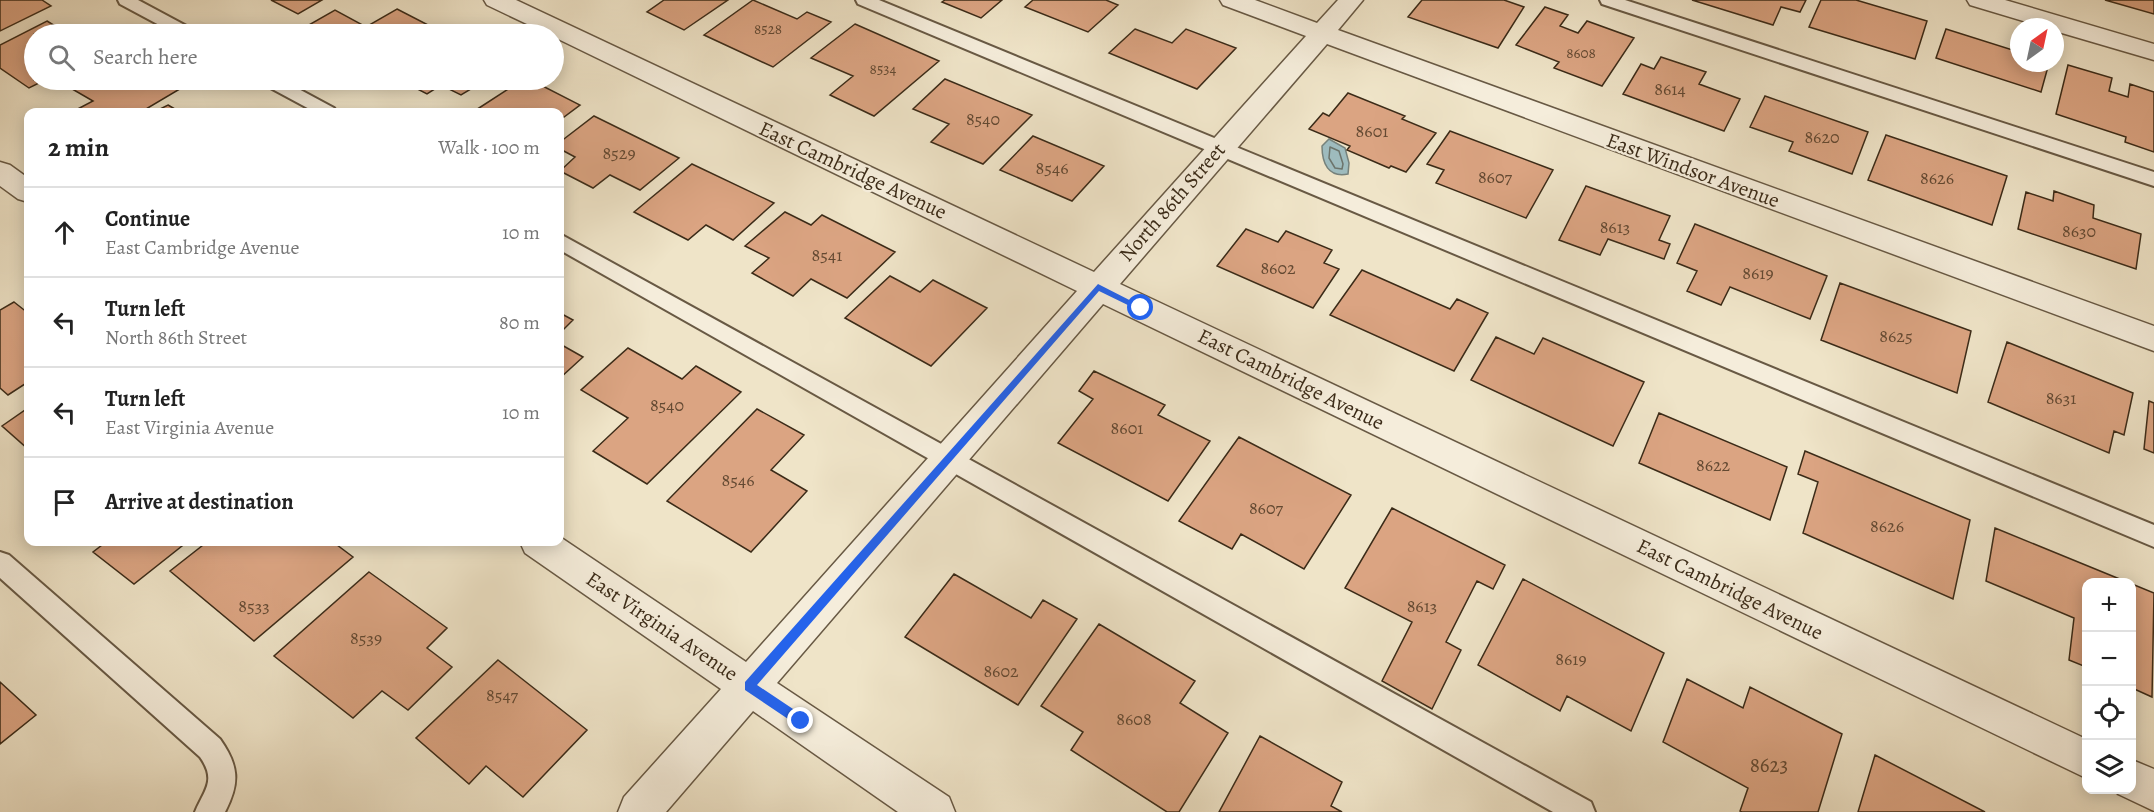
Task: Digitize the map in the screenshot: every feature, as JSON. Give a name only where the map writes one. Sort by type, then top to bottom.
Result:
[{"type":"street","name":"East Cambridge Avenue","points":[[496,0],[546,24]]},
{"type":"street","name":"East Windsor Avenue","points":[[1232,0],[2154,339]]},
{"type":"street","name":"North 86th Street","points":[[639,812],[1351,0]]},
{"type":"street","points":[[1978,0],[2154,52]]},
{"type":"street","name":"East Cambridge Avenue","points":[[564,32],[2082,757]]},
{"type":"street","points":[[0,172],[24,189]]},
{"type":"street","name":"East Virginia Avenue","points":[[544,546],[934,812]]},
{"type":"street","points":[[2136,782],[2154,791]]},
{"type":"lane","points":[[126,0],[170,24]]},
{"type":"lane","points":[[864,0],[2154,536]]},
{"type":"lane","points":[[1608,0],[2154,179]]},
{"type":"lane","points":[[287,90],[321,108]]},
{"type":"lane","points":[[564,243],[1581,812]]},
{"type":"lane","points":[[0,563],[210,748],[221,763],[222,785],[209,812]]},
{"type":"water","points":[[1329,139],[1345,148],[1349,163],[1348,174],[1336,174],[1327,168],[1322,146]]},
{"type":"building","points":[[0,0],[42,0],[51,6],[0,31]]},
{"type":"building","points":[[271,0],[322,0],[298,14]]},
{"type":"building","points":[[664,0],[728,0],[684,30],[647,12]]},
{"type":"building","points":[[753,0],[797,19],[807,12],[831,22],[773,67],[704,35]]},
{"type":"building","points":[[945,0],[1002,0],[981,18],[942,2]]},
{"type":"building","points":[[1033,0],[1106,0],[1118,5],[1088,32],[1025,7]]},
{"type":"building","points":[[1422,0],[1504,0],[1524,7],[1498,48],[1408,17]]},
{"type":"building","points":[[1692,0],[1806,0],[1800,12],[1781,7],[1773,25]]},
{"type":"building","points":[[1821,0],[1856,0],[1927,21],[1915,59],[1809,27]]},
{"type":"building","points":[[2105,0],[2154,0],[2154,14]]},
{"type":"building","points":[[1545,7],[1568,15],[1560,26],[1578,33],[1587,21],[1634,38],[1602,86],[1554,68],[1559,62],[1516,45]]},
{"type":"building","points":[[397,9],[426,24],[371,24]]},
{"type":"building","points":[[335,10],[361,24],[310,24]]},
{"type":"building","points":[[855,24],[939,61],[874,116],[830,95],[853,76],[811,58]]},
{"type":"building","points":[[1135,29],[1172,43],[1186,29],[1236,48],[1197,89],[1109,53]]},
{"type":"building","points":[[1946,29],[2010,49],[2010,72],[2047,72],[2041,92],[1936,58]]},
{"type":"building","points":[[24,33],[24,85],[0,68],[0,45]]},
{"type":"building","points":[[1661,57],[1706,72],[1699,84],[1740,99],[1724,131],[1623,94],[1641,64],[1654,69]]},
{"type":"building","points":[[2068,65],[2112,78],[2109,91],[2128,97],[2130,84],[2154,92],[2154,152],[2125,142],[2126,137],[2056,114]]},
{"type":"building","points":[[945,79],[1032,115],[983,164],[931,142],[949,124],[913,109]]},
{"type":"building","points":[[74,90],[178,90],[148,108],[80,108],[93,101]]},
{"type":"building","points":[[419,90],[433,90],[427,94]]},
{"type":"building","points":[[451,90],[469,90],[461,95]]},
{"type":"building","points":[[507,90],[551,90],[580,105],[564,117],[564,108],[479,108]]},
{"type":"building","points":[[1348,93],[1405,116],[1402,119],[1436,133],[1406,172],[1391,166],[1389,168],[1347,150],[1350,146],[1309,129],[1323,113],[1329,116]]},
{"type":"building","points":[[1765,96],[1868,132],[1852,174],[1789,151],[1793,142],[1750,127]]},
{"type":"building","points":[[594,116],[679,158],[640,190],[610,175],[593,188],[564,173],[564,167],[575,157],[564,151],[564,139]]},
{"type":"building","points":[[1450,131],[1553,170],[1526,218],[1436,183],[1444,170],[1427,164]]},
{"type":"building","points":[[1886,135],[2007,176],[1992,225],[1868,180]]},
{"type":"building","points":[[1033,136],[1104,166],[1072,201],[1000,170]]},
{"type":"building","points":[[692,164],[774,203],[733,240],[706,225],[688,240],[634,212]]},
{"type":"building","points":[[1586,186],[1670,216],[1659,240],[1670,244],[1664,259],[1608,239],[1600,255],[1559,240]]},
{"type":"building","points":[[2054,191],[2094,205],[2093,218],[2141,234],[2136,269],[2018,229],[2026,192],[2053,201]]},
{"type":"building","points":[[785,212],[811,225],[822,215],[895,252],[847,298],[811,279],[793,296],[752,273],[769,258],[745,246]]},
{"type":"building","points":[[1695,224],[1827,276],[1810,319],[1730,287],[1721,305],[1687,291],[1697,271],[1677,263]]},
{"type":"building","points":[[1246,229],[1278,242],[1286,231],[1332,250],[1324,263],[1339,269],[1313,308],[1217,266]]},
{"type":"building","points":[[1362,270],[1450,309],[1457,299],[1488,313],[1454,371],[1330,315]]},
{"type":"building","points":[[890,276],[920,292],[933,280],[987,308],[931,366],[845,318]]},
{"type":"building","points":[[1840,283],[1971,331],[1957,393],[1821,340]]},
{"type":"building","points":[[14,302],[24,310],[24,385],[8,395],[0,388],[0,310]]},
{"type":"building","points":[[564,315],[573,320],[564,329]]},
{"type":"building","points":[[1496,337],[1534,354],[1543,338],[1644,382],[1613,446],[1471,380]]},
{"type":"building","points":[[2007,342],[2133,393],[2124,435],[2114,431],[2109,453],[1988,402]]},
{"type":"building","points":[[564,346],[583,357],[564,374]]},
{"type":"building","points":[[628,348],[682,379],[696,366],[741,392],[647,484],[593,451],[628,418],[581,390]]},
{"type":"building","points":[[1094,371],[1165,405],[1158,415],[1210,441],[1168,501],[1058,443],[1093,399],[1079,391]]},
{"type":"building","points":[[2149,401],[2154,403],[2154,453],[2144,449]]},
{"type":"building","points":[[757,409],[804,435],[771,470],[807,491],[751,552],[667,501]]},
{"type":"building","points":[[24,411],[24,445],[2,426]]},
{"type":"building","points":[[1659,413],[1787,467],[1770,520],[1639,463]]},
{"type":"building","points":[[1239,437],[1351,495],[1304,569],[1241,534],[1232,549],[1179,521]]},
{"type":"building","points":[[1805,451],[1970,520],[1953,599],[1803,533],[1818,482],[1798,474]]},
{"type":"building","points":[[1392,508],[1505,565],[1493,589],[1477,581],[1446,642],[1461,650],[1432,709],[1382,681],[1412,622],[1345,588]]},
{"type":"building","points":[[1995,528],[2117,578],[2082,578],[2082,665],[2069,660],[2074,618],[1986,581]]},
{"type":"building","points":[[101,546],[182,546],[134,584],[93,552]]},
{"type":"building","points":[[202,546],[338,546],[353,557],[254,641],[170,571]]},
{"type":"building","points":[[369,572],[447,628],[427,648],[452,667],[408,710],[382,691],[353,718],[274,656]]},
{"type":"building","points":[[954,574],[1031,618],[1043,600],[1077,619],[1018,705],[905,637]]},
{"type":"building","points":[[1523,579],[1664,653],[1631,731],[1567,696],[1560,711],[1478,665]]},
{"type":"building","points":[[2136,586],[2154,593],[2152,697],[2136,690]]},
{"type":"building","points":[[1099,624],[1195,681],[1180,703],[1228,733],[1179,812],[1167,812],[1071,750],[1083,732],[1041,706]]},
{"type":"building","points":[[498,660],[587,730],[523,797],[486,766],[469,784],[416,738]]},
{"type":"building","points":[[1687,679],[1743,708],[1750,687],[1842,734],[1818,812],[1742,812],[1740,811],[1748,788],[1663,742]]},
{"type":"building","points":[[0,682],[36,715],[0,744]]},
{"type":"building","points":[[1260,736],[1342,782],[1331,806],[1342,812],[1219,812]]},
{"type":"building","points":[[1875,755],[1985,812],[1858,812]]},
{"type":"route","points":[[801,721],[749,686],[1098,287],[1141,308]]}]
